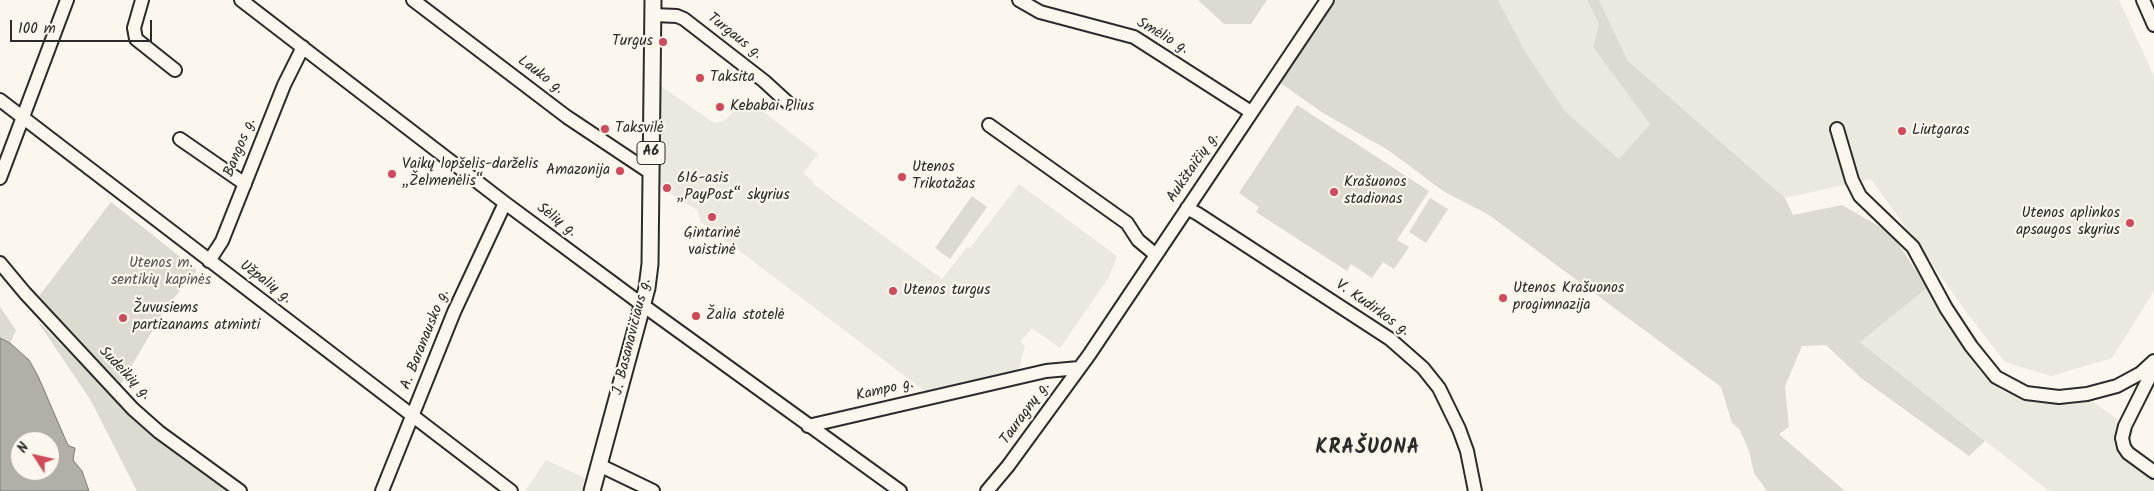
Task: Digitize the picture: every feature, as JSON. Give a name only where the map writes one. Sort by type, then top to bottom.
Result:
[{"type":"main road","name":"J. Basanavičiaus g.","points":[[592,491],[644,306],[650,264],[653,8]]},
{"type":"street","points":[[0,178],[67,0]]},
{"type":"street","points":[[142,0],[134,28],[136,39],[175,70]]},
{"type":"street","name":"Sėlių g.","points":[[241,0],[505,204],[808,426]]},
{"type":"street","name":"Lauko g.","points":[[413,0],[567,117],[652,173]]},
{"type":"street","name":"Smėlio g.","points":[[1019,0],[1040,12],[1134,37],[1251,112]]},
{"type":"street","name":"Aukštaičių g.","points":[[1088,354],[1327,0]]},
{"type":"street","points":[[2143,0],[2154,25]]},
{"type":"street","name":"Turgaus g.","points":[[653,8],[684,19],[764,81],[788,103]]},
{"type":"street","name":"Bangos g.","points":[[209,261],[222,241],[284,85],[303,47]]},
{"type":"street","name":"Užpalių g.","points":[[0,100],[511,491]]},
{"type":"street","points":[[989,125],[1127,224],[1138,240],[1156,255]]},
{"type":"street","points":[[1837,129],[1852,180],[1860,196],[1913,247],[1970,346],[1996,377],[2026,393],[2059,397],[2087,394],[2125,382],[2141,373],[2154,361]]},
{"type":"street","points":[[180,139],[245,184]]},
{"type":"street","name":"A. Baranausko g.","points":[[382,491],[454,312],[505,204]]},
{"type":"street","name":"V. Kudirkos g.","points":[[1187,208],[1390,339],[1423,368],[1439,388],[1459,429],[1467,451],[1474,491]]},
{"type":"street","name":"Sudeikių g.","points":[[0,263],[25,293],[133,408],[159,432],[240,491]]},
{"type":"street","name":"Tauragnų g.","points":[[987,491],[1008,466],[1088,354]]},
{"type":"street","name":"Kampo g.","points":[[808,426],[1046,371],[1079,368]]},
{"type":"street","points":[[2154,368],[2125,426],[2122,438],[2128,453],[2154,472]]},
{"type":"street","points":[[808,426],[900,491]]},
{"type":"street","points":[[599,465],[653,491]]},
{"type":"shaded area","points":[[1498,0],[1587,0],[1599,24],[1594,47],[1650,124],[1619,159],[1565,111],[1526,53]]},
{"type":"shaded area","points":[[1599,0],[2119,0],[2154,76],[2154,291],[2112,358],[2051,376],[2005,362],[1970,317],[1871,179],[1785,198],[1628,61]]},
{"type":"shaded area","points":[[658,84],[714,123],[724,121],[747,99],[818,154],[803,173],[814,182],[813,184],[942,279],[967,247],[970,248],[1019,184],[1117,256],[1109,277],[1060,348],[1032,328],[1020,342],[1025,346],[1018,373],[930,395],[701,222],[697,210],[659,187]]},
{"type":"shaded area","points":[[1927,288],[1981,373],[2004,392],[2068,405],[2092,401],[2134,431],[2128,443],[2141,457],[2154,481],[2154,491],[2049,491],[1860,342]]},
{"type":"shaded area","points":[[0,338],[10,343],[29,360],[38,376],[67,443],[75,448],[73,460],[82,471],[89,491],[0,491]]},
{"type":"shaded area","points":[[546,460],[585,478],[581,491],[525,491]]},
{"type":"green space","points":[[1198,0],[1267,0],[1251,24],[1224,24]]},
{"type":"green space","points":[[1334,0],[1498,0],[1526,53],[1565,111],[1619,159],[1650,124],[1593,47],[1599,24],[1587,0],[1599,0],[1628,61],[1785,198],[1793,215],[1842,205],[1892,234],[1927,288],[1860,342],[1985,441],[1969,456],[1861,378],[1826,345],[1802,346],[1785,386],[1789,427],[1779,434],[1845,491],[1767,491],[1754,473],[1749,451],[1740,430],[1732,423],[1721,387],[1489,215],[1443,191],[1388,150],[1323,113],[1279,82]]},
{"type":"green space","name":"Krašuonos stadionas","points":[[1297,105],[1429,191],[1397,240],[1409,247],[1394,269],[1383,262],[1372,278],[1351,264],[1347,271],[1256,212],[1259,207],[1239,193]]},
{"type":"green space","points":[[972,196],[987,207],[950,259],[935,248]]},
{"type":"green space","points":[[1430,198],[1448,209],[1426,243],[1409,232]]},
{"type":"green space","name":"Utenos m. sentikių kapinės","points":[[111,202],[197,270],[165,309],[121,384],[39,296]]},
{"type":"green space","points":[[0,307],[16,330],[10,343],[0,338]]},
{"type":"green space","points":[[36,319],[132,416],[229,491],[137,491],[90,399]]},
{"type":"place","name":"Turgus","points":[[663,42]]},
{"type":"place","name":"Taksita","points":[[700,78]]},
{"type":"place","name":"Kebabai Plius","points":[[720,107]]},
{"type":"place","name":"Taksvilė","points":[[605,129]]},
{"type":"place","name":"Liutgaras","points":[[1902,131]]},
{"type":"place","name":"Amazonija","points":[[620,171]]},
{"type":"place","name":"Vaikų lopšelis-darželis „Želmenėlis“","points":[[392,174]]},
{"type":"place","name":"Utenos Trikotažas","points":[[902,177]]},
{"type":"place","name":"616-asis „PayPost“ skyrius","points":[[667,188]]},
{"type":"place","name":"Krašuonos stadionas","points":[[1334,192]]},
{"type":"place","name":"Gintarinė vaistinė","points":[[712,217]]},
{"type":"place","name":"Utenos aplinkos apsaugos skyrius","points":[[2130,223]]},
{"type":"place","name":"Utenos turgus","points":[[893,291]]},
{"type":"place","name":"Utenos Krašuonos progimnazija","points":[[1503,298]]},
{"type":"place","name":"Žalia stotelė","points":[[696,316]]},
{"type":"place","name":"Žuvusiems partizanams atminti","points":[[123,318]]},
{"type":"district","name":"KRAŠUONA","points":[[1368,450]]}]
